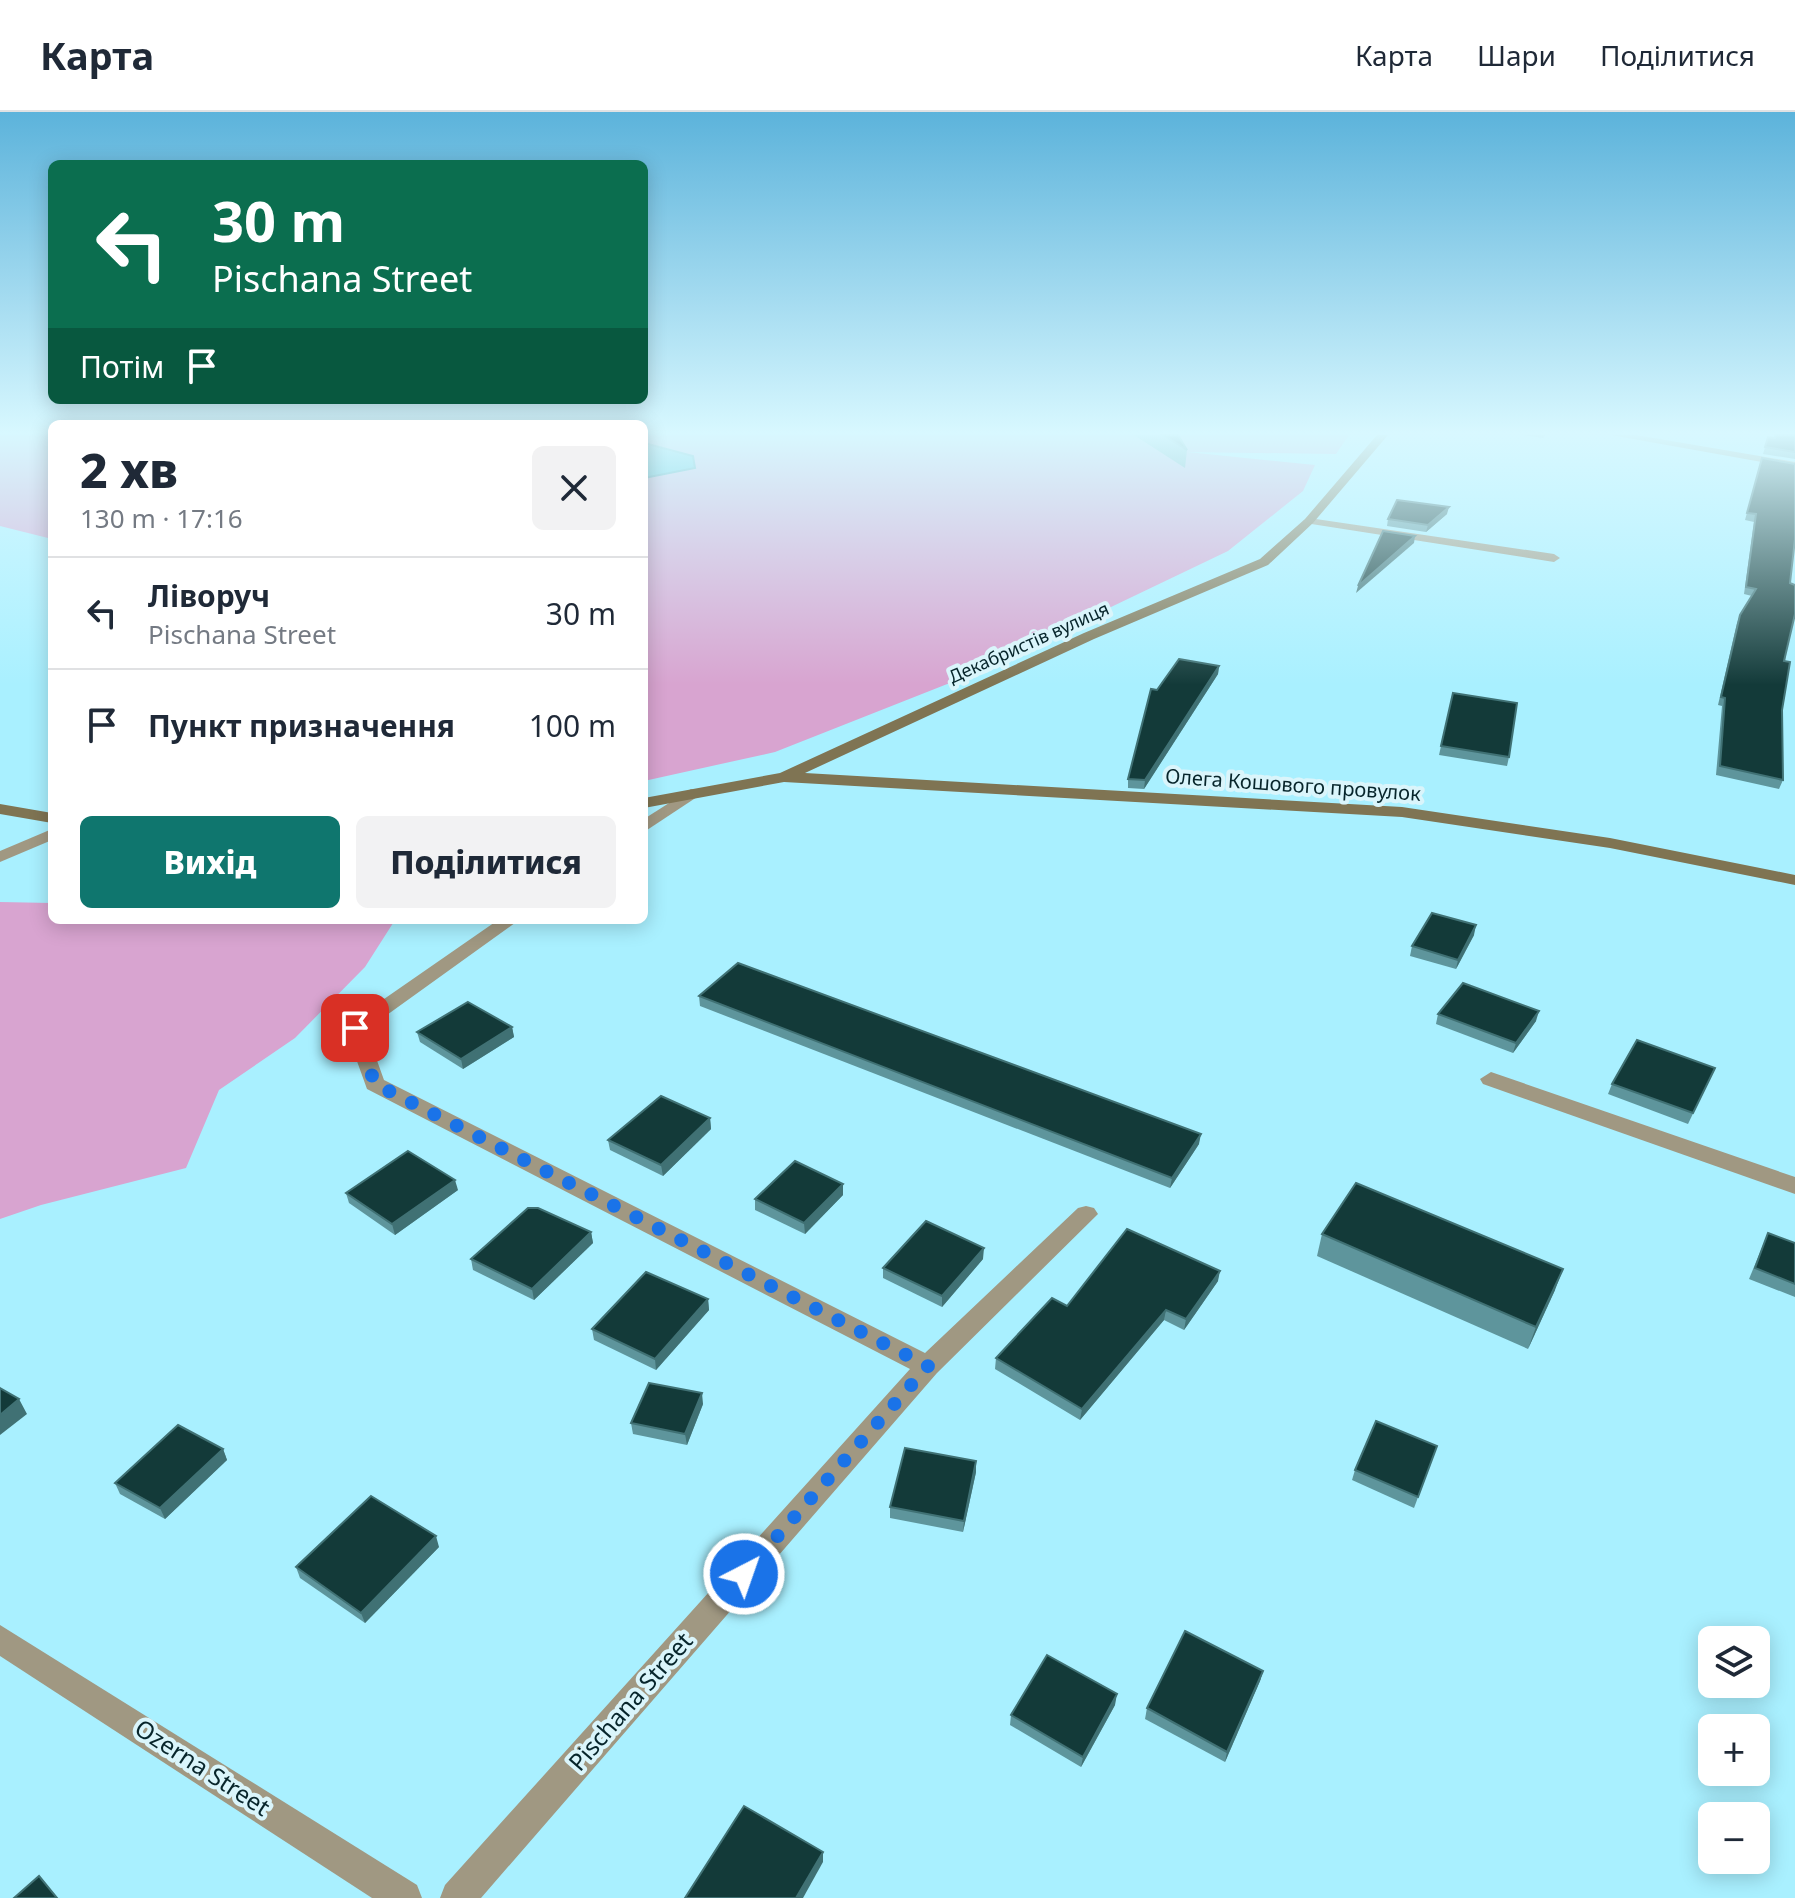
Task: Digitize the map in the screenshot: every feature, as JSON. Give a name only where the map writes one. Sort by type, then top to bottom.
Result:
[{"type":"street","name":"Декабристів вулиця","points":[[648,802],[784,777],[1089,636],[1264,562],[1311,518]]},
{"type":"street","points":[[1309,521],[1554,558]]},
{"type":"street","name":"Олега Кошового провулок","points":[[784,777],[1402,812],[1610,843],[1795,880]]},
{"type":"street","points":[[648,824],[691,794]]},
{"type":"street","points":[[0,809],[48,817]]},
{"type":"street","points":[[0,857],[48,836]]},
{"type":"street","points":[[504,924],[355,1028],[375,1084],[928,1366]]},
{"type":"street","points":[[1491,1079],[1795,1186]]},
{"type":"street","name":"Pischana Street","points":[[458,1898],[928,1366],[1086,1214]]},
{"type":"street","name":"Ozerna Street","points":[[0,1639],[404,1898]]},
{"type":"shaded area","points":[[0,518],[48,518],[48,538],[0,526]]},
{"type":"shaded area","points":[[648,518],[1269,518],[1228,551],[965,677],[775,752],[648,780]]},
{"type":"shaded area","points":[[0,902],[48,903],[48,924],[392,924],[365,967],[295,1038],[219,1090],[186,1168],[41,1205],[0,1219]]},
{"type":"building","points":[[1388,518],[1436,518],[1428,525]]},
{"type":"building","points":[[1755,518],[1795,518],[1790,583],[1795,585],[1795,614],[1784,661],[1790,662],[1782,710],[1783,780],[1720,766],[1725,698],[1721,697],[1740,615],[1756,589],[1746,587]]},
{"type":"building","points":[[1383,531],[1415,536],[1358,586]]},
{"type":"building","points":[[1179,659],[1219,666],[1145,780],[1128,779],[1151,689],[1157,690]]},
{"type":"building","points":[[1453,693],[1517,703],[1509,757],[1441,746]]},
{"type":"building","points":[[1432,913],[1476,925],[1458,960],[1412,946]]},
{"type":"building","points":[[738,963],[1201,1134],[1172,1178],[699,996]]},
{"type":"building","points":[[1463,983],[1539,1011],[1516,1043],[1438,1014]]},
{"type":"building","points":[[468,1002],[512,1027],[461,1059],[417,1032]]},
{"type":"building","points":[[1637,1040],[1715,1068],[1693,1113],[1612,1084]]},
{"type":"building","points":[[661,1096],[710,1118],[661,1165],[608,1140]]},
{"type":"building","points":[[408,1151],[455,1180],[392,1224],[346,1193]]},
{"type":"building","points":[[795,1161],[843,1184],[804,1223],[755,1199]]},
{"type":"building","points":[[1356,1183],[1563,1269],[1536,1327],[1322,1234]]},
{"type":"building","points":[[528,1208],[538,1208],[591,1232],[532,1289],[471,1259]]},
{"type":"building","points":[[926,1221],[984,1248],[942,1296],[883,1268]]},
{"type":"building","points":[[1127,1229],[1220,1271],[1186,1319],[1166,1310],[1082,1409],[996,1358],[1052,1298],[1067,1306]]},
{"type":"building","points":[[1768,1233],[1795,1243],[1795,1284],[1755,1268]]},
{"type":"building","points":[[646,1272],[708,1299],[655,1359],[592,1329]]},
{"type":"building","points":[[649,1383],[702,1393],[685,1434],[631,1423]]},
{"type":"building","points":[[0,1388],[19,1399],[0,1415]]},
{"type":"building","points":[[1376,1421],[1437,1446],[1418,1497],[1355,1470]]},
{"type":"building","points":[[178,1425],[223,1449],[160,1508],[115,1483]]},
{"type":"building","points":[[905,1448],[976,1461],[964,1521],[890,1507]]},
{"type":"building","points":[[371,1496],[436,1536],[361,1613],[296,1567]]},
{"type":"building","points":[[1185,1631],[1263,1671],[1227,1752],[1147,1708]]},
{"type":"building","points":[[1047,1655],[1117,1694],[1083,1757],[1011,1715]]},
{"type":"building","points":[[744,1806],[823,1852],[796,1898],[685,1898]]},
{"type":"building","points":[[39,1876],[57,1898],[14,1898]]},
{"type":"route","points":[[355,1028],[375,1084],[928,1366],[744,1574]]}]
